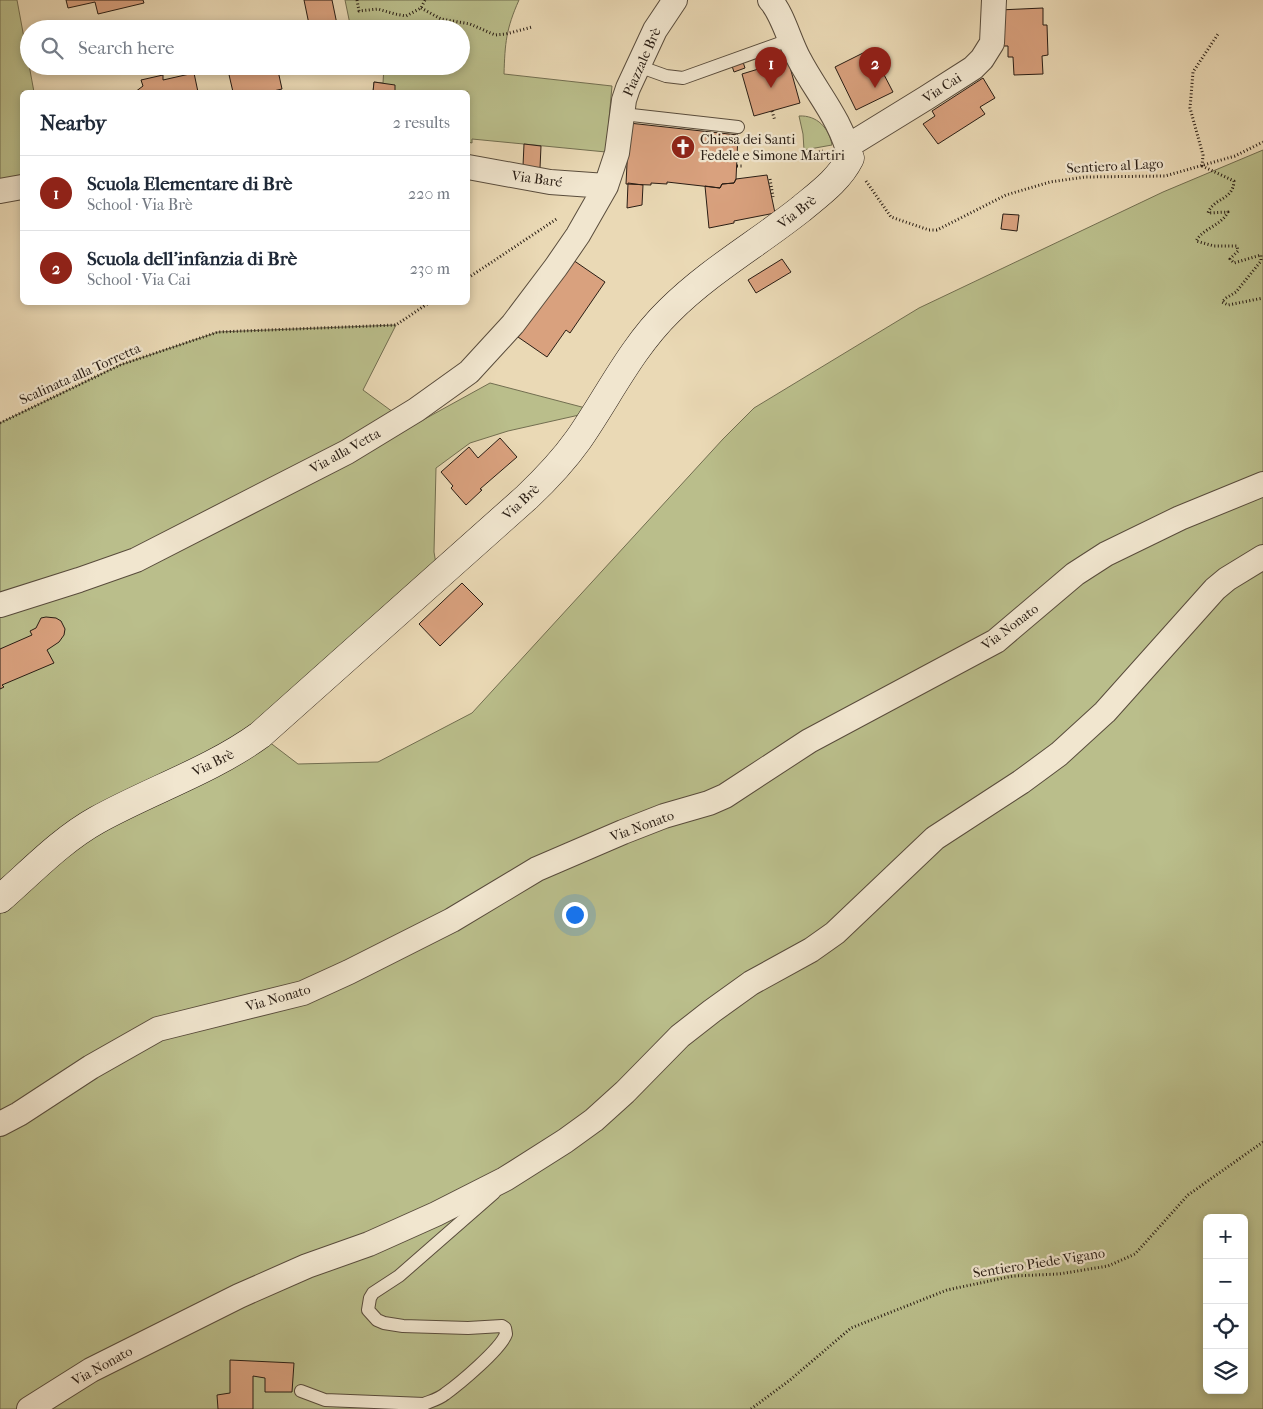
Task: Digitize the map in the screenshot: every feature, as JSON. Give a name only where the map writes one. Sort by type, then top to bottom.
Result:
[{"type":"street","name":"Piazzale Brè","points":[[606,186],[617,153],[622,114],[628,88],[655,30],[674,0]]},
{"type":"street","points":[[770,0],[777,11],[789,40],[831,110],[849,152]]},
{"type":"street","name":"Via Cai","points":[[849,152],[926,98],[973,68],[982,59],[992,43],[994,0]]},
{"type":"street","name":"Via Brè","points":[[0,899],[60,847],[96,820],[227,757],[260,736],[528,497],[549,476],[578,440],[642,340],[669,310],[710,274],[779,226],[824,190],[841,173],[849,152]]},
{"type":"street","name":"Via Baré","points":[[470,168],[550,182],[606,186]]},
{"type":"street","points":[[0,191],[20,186]]},
{"type":"street","name":"Via alla Vetta","points":[[0,605],[136,560],[347,452],[439,395],[469,372],[513,324],[578,235],[606,186]]},
{"type":"street","name":"Via Nonato","points":[[0,1124],[19,1114],[91,1067],[158,1029],[287,998],[312,989],[460,916],[537,869],[623,832],[725,796],[809,741],[996,641],[1075,574],[1099,559],[1180,518],[1263,484]]},
{"type":"street","name":"Via Nonato","points":[[29,1409],[91,1370],[239,1296],[405,1228],[505,1179],[594,1120],[625,1092],[680,1036],[731,996],[811,950],[835,932],[935,838],[1021,782],[1059,754],[1105,712],[1215,589],[1227,579],[1263,557]]},
{"type":"lane","points":[[638,66],[666,76],[683,78],[789,40]]},
{"type":"lane","points":[[622,114],[738,128]]},
{"type":"lane","name":"Via Nonato","points":[[301,1391],[325,1400],[424,1404],[434,1401],[445,1394],[499,1348],[506,1334],[505,1328],[502,1326],[441,1328],[384,1323],[372,1316],[368,1310],[368,1303],[373,1293],[399,1276],[484,1202],[505,1179]]},
{"type":"path","points":[[357,0],[359,10],[378,9],[406,16],[421,8],[425,0]]},
{"type":"path","points":[[421,8],[441,19],[447,20]]},
{"type":"path","points":[[470,24],[495,35],[532,27]]},
{"type":"path","points":[[1218,34],[1193,72],[1190,108],[1203,155],[1202,166],[1234,181],[1233,188],[1228,196],[1211,206],[1208,213],[1228,212],[1224,218],[1199,236],[1196,241],[1214,246],[1237,246],[1238,251],[1230,259],[1234,263],[1261,255],[1261,261],[1236,292],[1222,302],[1228,305],[1263,298]]},
{"type":"path","points":[[772,111],[775,121]]},
{"type":"path","name":"Sentiero al Lago","points":[[849,152],[891,217],[928,230],[937,230],[1006,195],[1050,182],[1085,177],[1165,176],[1235,156],[1263,142]]},
{"type":"path","points":[[737,166],[744,166]]},
{"type":"path","points":[[770,179],[775,206]]},
{"type":"path","points":[[470,277],[565,213]]},
{"type":"path","name":"Scalinata alla Torretta","points":[[0,423],[120,365],[218,332],[396,325],[426,305]]},
{"type":"path","name":"Sentiero Piede Vigano","points":[[750,1409],[790,1380],[851,1328],[947,1290],[1013,1276],[1060,1274],[1108,1266],[1135,1254],[1188,1195],[1263,1142]]},
{"type":"green space","points":[[0,0],[17,0],[21,20],[20,75],[31,75],[34,90],[20,90],[20,187],[0,191]]},
{"type":"green space","points":[[345,0],[519,0],[511,19],[507,36],[504,74],[612,86],[606,152],[472,139],[472,143],[470,142],[470,90],[373,90],[374,82],[383,83],[383,75],[470,75],[470,20],[349,20]]},
{"type":"green space","points":[[799,116],[817,120],[828,133],[832,145],[804,150]]},
{"type":"green space","points":[[1263,150],[1263,1409],[0,1409],[0,423],[120,365],[218,332],[396,325],[363,390],[412,426],[490,383],[597,411],[508,431],[470,443],[436,468],[434,552],[438,576],[260,735],[298,764],[378,762],[472,713],[723,439],[754,408],[919,308],[1163,192]]},
{"type":"building","points":[[66,0],[143,0],[144,3],[98,14],[95,2],[68,8]]},
{"type":"building","points":[[304,0],[332,0],[336,20],[308,20]]},
{"type":"building","points":[[1043,8],[1043,25],[1047,25],[1048,55],[1042,56],[1043,74],[1014,75],[1013,57],[1008,57],[1008,46],[999,46],[999,10]]},
{"type":"building","points":[[869,50],[893,92],[856,110],[835,67]]},
{"type":"building","points":[[788,60],[800,103],[754,116],[742,74]]},
{"type":"building","points":[[743,62],[745,68],[734,72],[732,66]]},
{"type":"building","points":[[163,75],[163,80],[194,75],[198,90],[138,90],[143,86],[141,80]]},
{"type":"building","points":[[229,75],[279,75],[282,89],[278,90],[233,90]]},
{"type":"building","points":[[983,78],[995,98],[980,107],[985,114],[938,144],[923,124],[935,116],[932,111]]},
{"type":"building","points":[[374,82],[395,85],[395,90],[373,90]]},
{"type":"building","name":"Chiesa dei Santi Fedele e Simone Martiri","points":[[629,123],[738,135],[736,179],[734,183],[722,184],[720,188],[667,182],[667,184],[651,183],[651,185],[626,184]]},
{"type":"building","points":[[524,144],[541,146],[540,168],[523,166]]},
{"type":"building","points":[[767,175],[775,213],[709,228],[705,186],[720,188],[722,184],[734,183],[736,179]]},
{"type":"building","points":[[628,183],[643,185],[642,205],[627,208]]},
{"type":"building","points":[[1003,214],[1019,215],[1017,231],[1001,229]]},
{"type":"building","points":[[782,259],[791,272],[756,293],[748,280]]},
{"type":"building","points":[[573,260],[605,282],[570,333],[566,330],[547,357],[518,337]]},
{"type":"building","points":[[500,438],[517,457],[480,489],[482,490],[466,505],[451,488],[453,486],[441,472],[469,447],[478,458]]},
{"type":"building","points":[[462,583],[483,604],[440,646],[419,624]]},
{"type":"building","points":[[41,618],[56,618],[61,621],[65,629],[64,635],[59,642],[47,650],[54,663],[2,685],[4,687],[0,689],[0,649],[32,635],[30,631],[36,628]]},
{"type":"building","points":[[230,1360],[294,1363],[292,1392],[265,1392],[265,1378],[253,1376],[253,1409],[218,1409],[217,1395],[230,1393]]},
{"type":"place","name":"Scuola Elementare di Brè","points":[[771,88]]},
{"type":"place","name":"Scuola dell'infanzia di Brè","points":[[875,88]]},
{"type":"place","name":"Chiesa dei Santi Fedele e Simone Martiri","points":[[683,147]]}]
